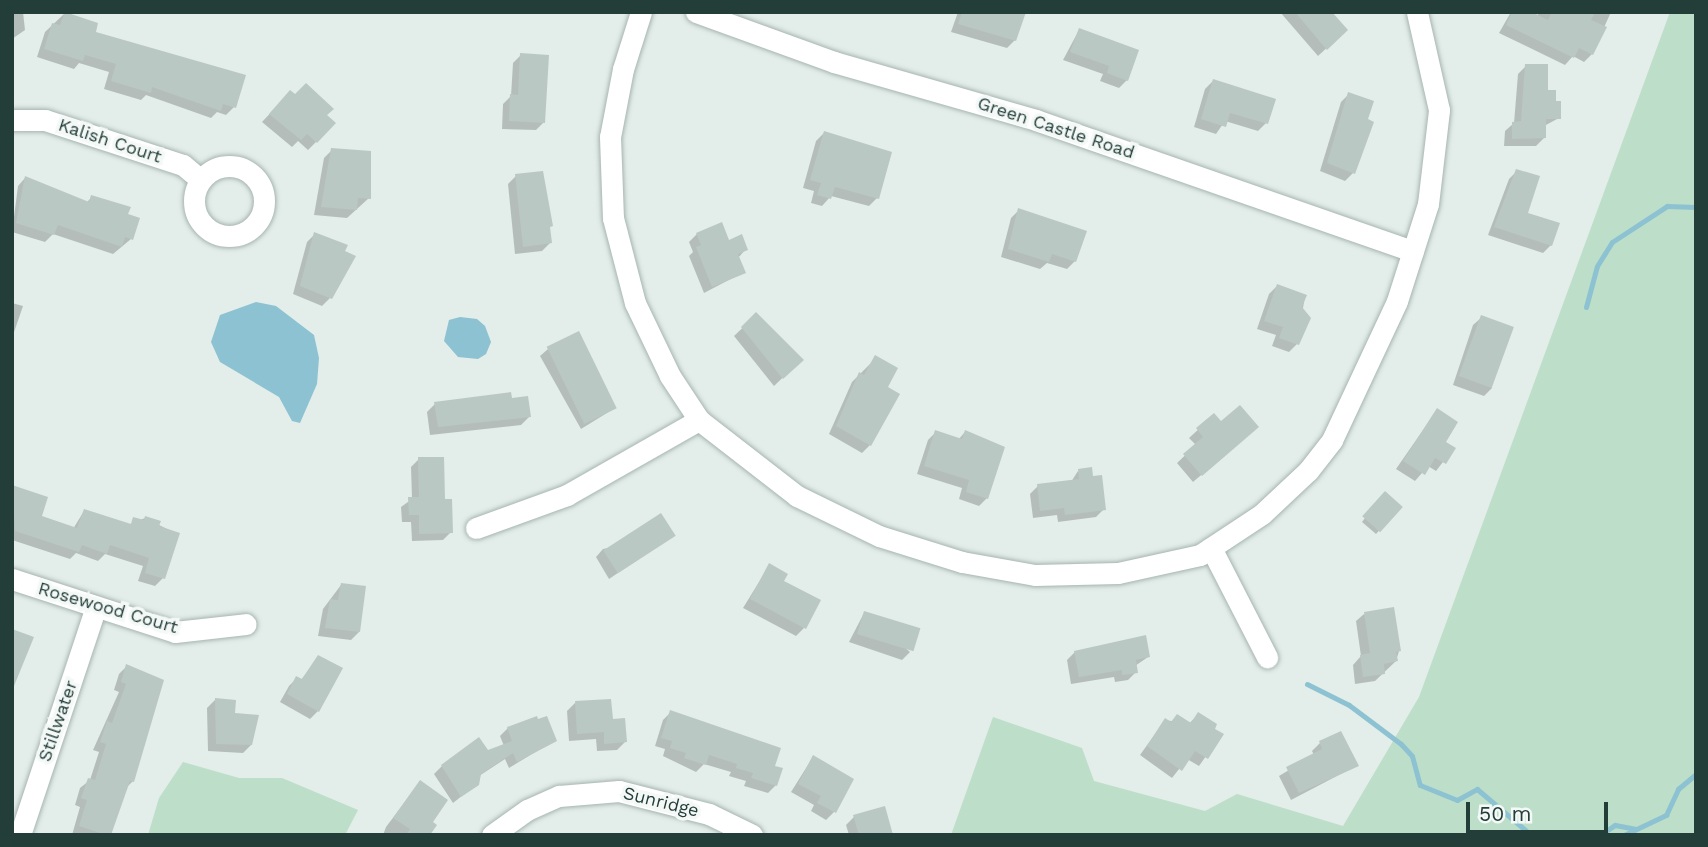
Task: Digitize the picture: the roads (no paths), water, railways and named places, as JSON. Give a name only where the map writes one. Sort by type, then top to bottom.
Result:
[{"type":"street","points":[[641,12],[623,69],[610,137],[613,218],[635,303],[670,376],[699,420],[797,496],[879,536],[962,562],[1035,575],[1118,573],[1200,555],[1262,514],[1308,471],[1332,440],[1377,348],[1428,204],[1439,110],[1418,12]]},
{"type":"street","name":"Green Castle Road","points":[[695,12],[834,62],[1044,123],[1413,251]]},
{"type":"street","name":"Kalish Court","points":[[12,120],[45,120],[183,165],[201,180]]},
{"type":"street","points":[[476,528],[567,495],[699,420]]},
{"type":"street","points":[[1211,548],[1267,657]]},
{"type":"street","name":"Rosewood Court","points":[[12,579],[175,632],[246,624]]},
{"type":"street","name":"Stillwater","points":[[20,835],[96,607]]},
{"type":"street","name":"Sunridge","points":[[492,835],[527,810],[559,796],[606,791],[673,803],[752,835]]},
{"type":"water","points":[[256,302],[276,306],[314,335],[319,358],[317,384],[300,423],[292,421],[279,397],[220,362],[211,342],[220,315]]},
{"type":"water","points":[[460,317],[477,319],[485,326],[491,342],[486,354],[478,359],[458,357],[444,341],[449,320]]},
{"type":"waterway","points":[[1586,307],[1597,266],[1612,242],[1667,206],[1696,207]]},
{"type":"waterway","points":[[1307,684],[1349,705],[1401,744],[1412,756],[1420,785],[1457,800],[1477,789],[1531,835]]},
{"type":"waterway","points":[[1624,835],[1666,815],[1678,789],[1696,774]]},
{"type":"waterway","points":[[1600,835],[1615,825],[1635,829]]}]
